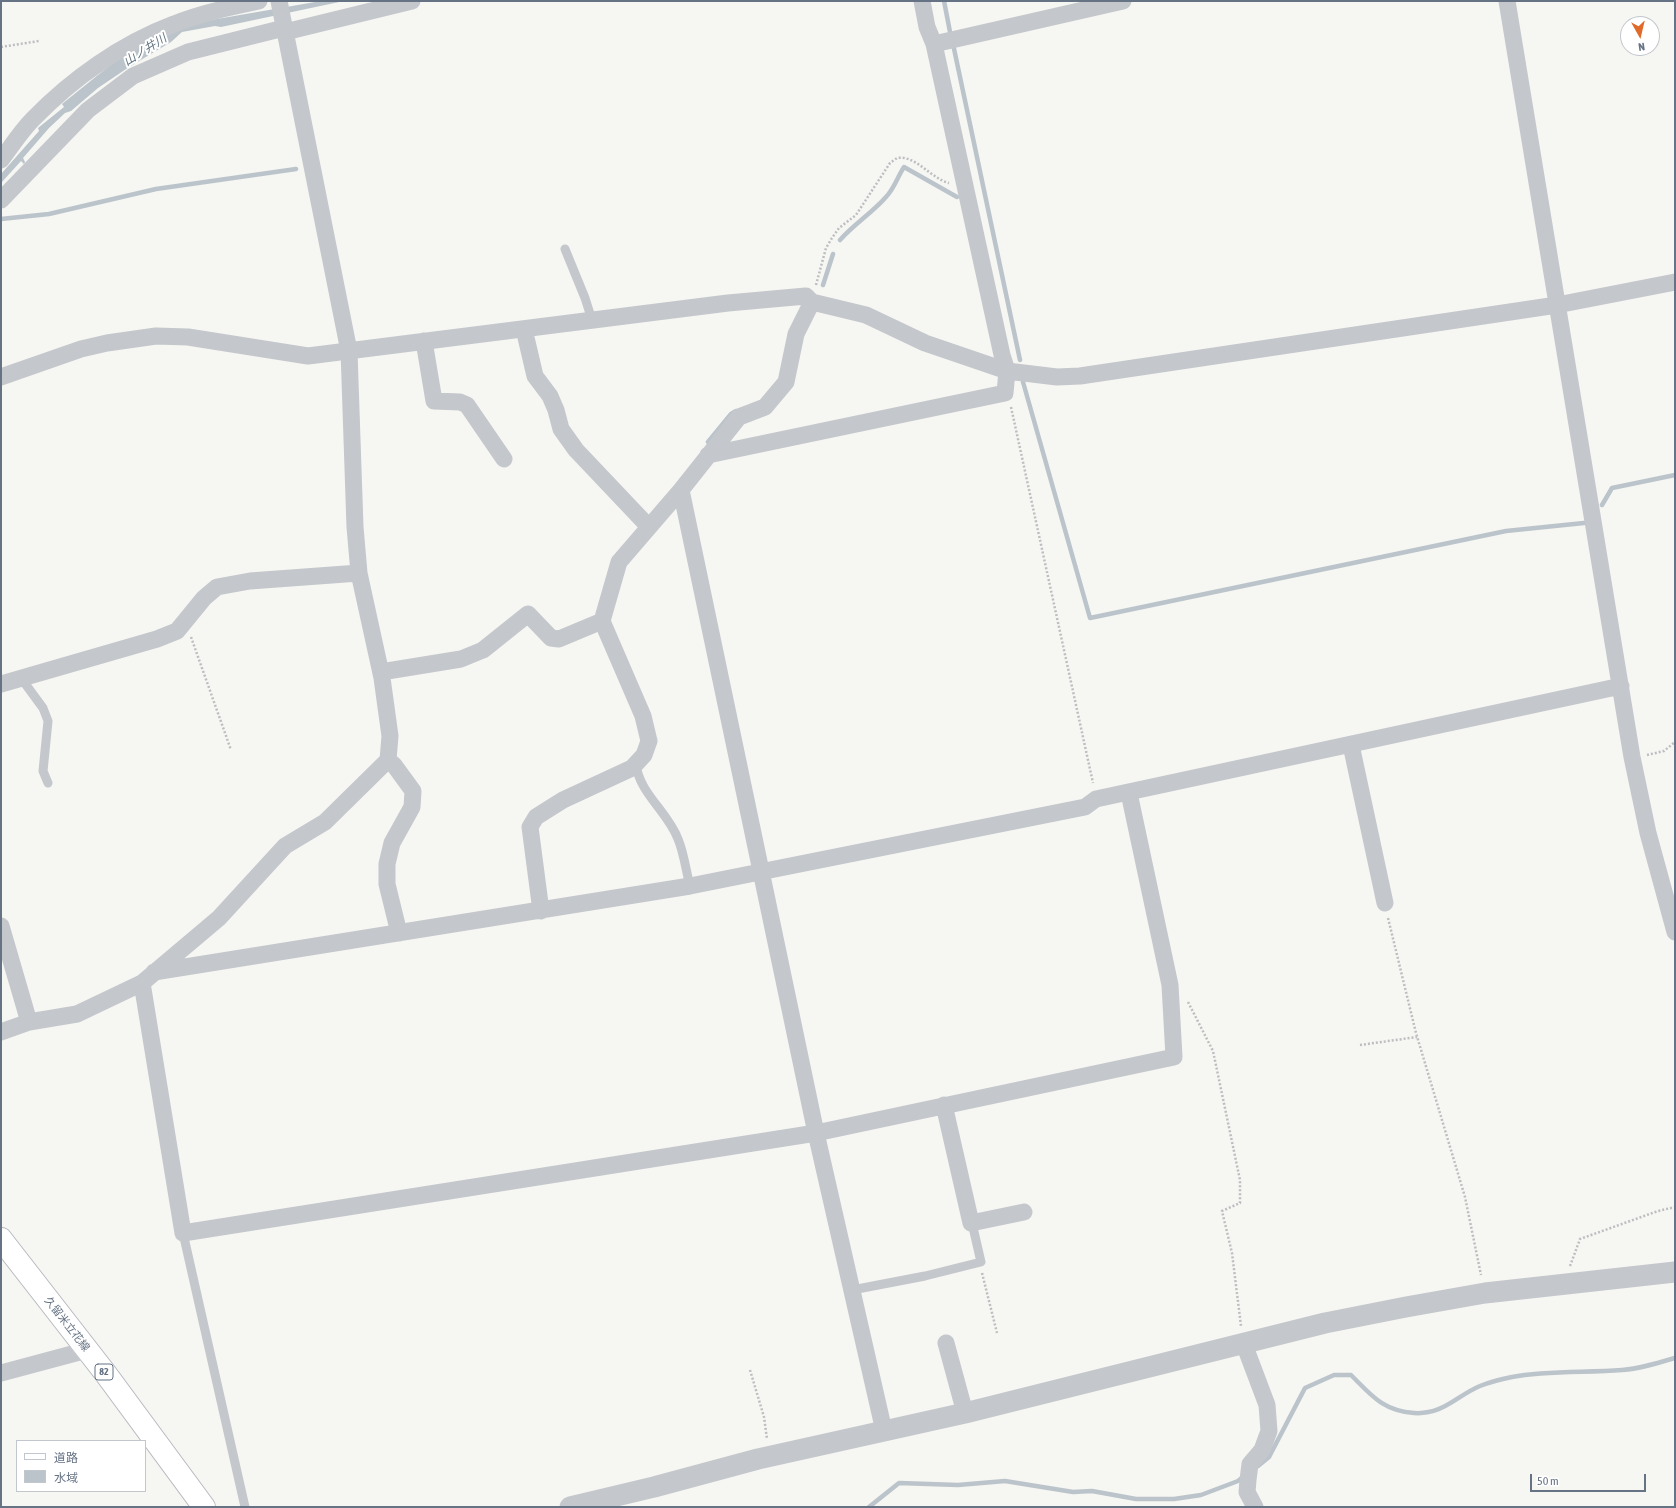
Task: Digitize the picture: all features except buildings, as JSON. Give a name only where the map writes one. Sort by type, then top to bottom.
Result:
[{"type":"main road","name":"久留米立花線","points":[[1,1239],[87,1350],[204,1507]]},
{"type":"street","points":[[1,160],[32,120],[68,87],[120,50],[174,24],[221,10],[259,1]]},
{"type":"street","points":[[1,1032],[29,1022],[77,1014],[142,984],[154,972],[219,918],[285,846],[325,822],[388,760],[390,736],[381,672],[359,573],[355,527],[349,351],[279,1]]},
{"type":"street","points":[[1,200],[88,110],[133,76],[188,52],[412,1]]},
{"type":"street","points":[[708,455],[1005,393],[1007,371],[1002,355],[934,44],[927,27],[922,1]]},
{"type":"street","points":[[934,44],[1124,1]]},
{"type":"street","points":[[1507,1],[1632,757],[1648,833],[1669,883],[1675,929]]},
{"type":"street","points":[[1,377],[87,348],[107,343],[156,336],[188,337],[308,356],[728,303],[806,296],[812,302],[866,315],[924,343],[1007,371],[1057,377],[1080,376],[1557,306],[1675,282]]},
{"type":"street","points":[[541,911],[530,827],[536,817],[564,800],[632,768],[644,755],[649,741],[643,716],[602,621],[619,562],[650,527],[739,417],[765,407],[786,382],[796,334],[812,302]]},
{"type":"street","points":[[524,329],[535,376],[550,396],[556,410],[561,429],[576,450],[650,527]]},
{"type":"street","points":[[424,342],[434,401],[460,402],[467,405],[504,459]]},
{"type":"street","points":[[680,490],[816,1132],[884,1431]]},
{"type":"street","points":[[1,684],[157,639],[178,631],[204,598],[217,587],[250,581],[359,573]]},
{"type":"street","points":[[381,672],[461,659],[483,650],[528,614],[551,638],[559,638],[602,621]]},
{"type":"street","points":[[154,972],[541,911],[762,873],[1085,807],[1096,799],[1621,686]]},
{"type":"street","points":[[1351,745],[1384,903]]},
{"type":"street","points":[[388,760],[394,765],[413,791],[412,807],[392,843],[387,864],[387,884],[399,933]]},
{"type":"street","points":[[142,984],[183,1233],[816,1132],[1174,1057],[1170,985],[1129,793]]},
{"type":"street","points":[[1,926],[29,1022]]},
{"type":"street","points":[[944,1105],[971,1223],[1024,1212]]},
{"type":"street","points":[[570,1507],[770,1456],[965,1413],[1340,1320],[1485,1294],[1675,1272]]},
{"type":"street","points":[[946,1342],[965,1413]]},
{"type":"street","points":[[1244,1344],[1268,1405],[1269,1431],[1262,1450],[1250,1464],[1247,1492],[1255,1507]]},
{"type":"street","points":[[1,1373],[87,1350]]},
{"type":"lane","points":[[565,249],[586,298],[592,320]]},
{"type":"lane","points":[[21,678],[43,708],[48,721],[43,771],[48,783]]},
{"type":"lane","points":[[636,764],[637,773],[642,784],[678,838],[690,886]]},
{"type":"lane","points":[[852,1290],[926,1276],[981,1262],[972,1223]]},
{"type":"lane","points":[[183,1233],[245,1507]]},
{"type":"path","points":[[1,47],[39,41]]},
{"type":"path","points":[[812,302],[826,248],[839,228],[856,215],[890,164],[897,158],[909,159],[941,181],[965,187]]},
{"type":"path","points":[[1005,393],[1009,398],[1096,799]]},
{"type":"path","points":[[184,623],[193,639],[230,750]]},
{"type":"path","points":[[1632,757],[1664,751],[1675,742]]},
{"type":"path","points":[[1384,903],[1417,1037],[1465,1197],[1485,1294]]},
{"type":"path","points":[[1185,997],[1213,1051],[1240,1180],[1240,1203],[1222,1211],[1232,1253],[1244,1344]]},
{"type":"path","points":[[1360,1045],[1417,1037]]},
{"type":"path","points":[[1562,1285],[1574,1259],[1580,1239],[1658,1211],[1675,1207]]},
{"type":"path","points":[[980,1262],[997,1332]]},
{"type":"path","points":[[750,1370],[764,1417],[770,1456]]},
{"type":"water","name":"山ノ井川","points":[[321,1],[344,1],[221,27],[215,26],[182,32],[171,42],[129,67],[98,88],[71,111],[65,113],[49,128],[23,158],[25,162],[24,164],[21,161],[1,183],[1,174],[39,131],[38,128],[64,107],[62,104],[129,50],[154,37],[211,20]]},
{"type":"waterway","points":[[944,1],[951,37]]},
{"type":"waterway","points":[[953,44],[1020,360]]},
{"type":"waterway","points":[[840,240],[889,194],[904,167],[957,197]]},
{"type":"waterway","points":[[1,219],[49,214],[156,189],[296,169]]},
{"type":"waterway","points":[[823,285],[833,254]]},
{"type":"waterway","points":[[1023,382],[1090,618],[1506,531],[1584,523]]},
{"type":"waterway","points":[[708,442],[731,414],[736,411]]},
{"type":"waterway","points":[[1602,505],[1612,488],[1675,475]]},
{"type":"waterway","points":[[1258,1466],[1269,1457],[1305,1388],[1334,1375],[1351,1375],[1378,1401],[1394,1409],[1403,1412],[1424,1413],[1441,1408],[1480,1386],[1508,1378],[1539,1373],[1629,1369],[1648,1366],[1675,1358]]},
{"type":"waterway","points":[[869,1507],[899,1483],[958,1485],[1005,1481],[1073,1492],[1092,1491],[1136,1499],[1174,1499],[1201,1495],[1238,1481],[1244,1476]]}]
